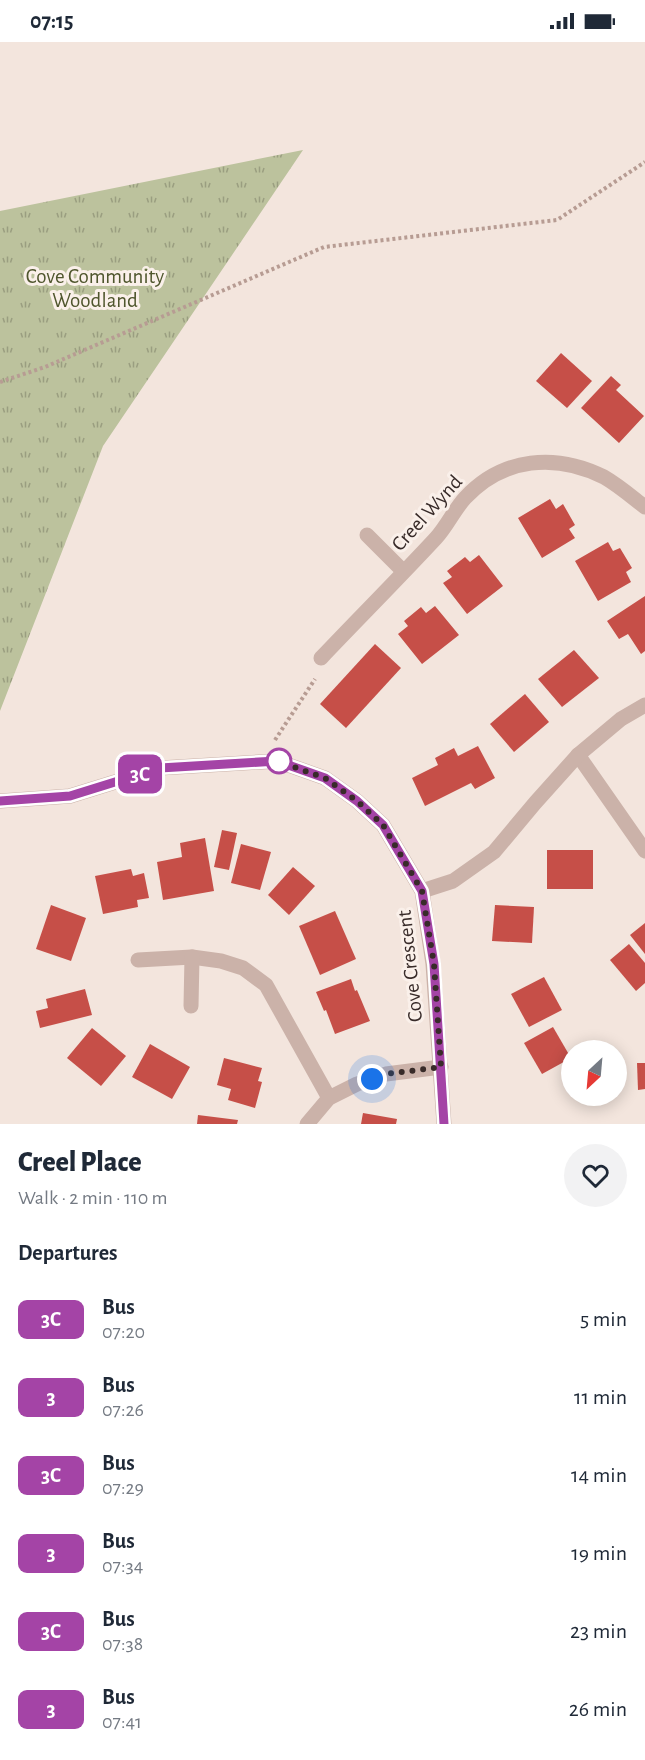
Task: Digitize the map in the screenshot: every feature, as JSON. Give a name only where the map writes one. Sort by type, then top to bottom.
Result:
[{"type":"street","name":"Creel Wynd","points":[[321,658],[438,536],[465,498],[488,477],[514,466],[540,461],[573,465],[605,478],[645,507]]},
{"type":"street","name":"Creel Wynd","points":[[367,535],[403,571]]},
{"type":"street","points":[[422,891],[453,881],[494,852],[535,802],[579,755],[621,718],[645,705]]},
{"type":"street","points":[[579,755],[645,851]]},
{"type":"street","name":"Cove Crescent","points":[[0,801],[70,796],[160,768],[261,761],[277,761],[325,778],[357,801],[383,825],[422,891],[434,964],[444,1124]]},
{"type":"street","points":[[138,960],[192,957],[221,961],[243,968],[266,985],[329,1098]]},
{"type":"street","points":[[191,1006],[192,957]]},
{"type":"street","points":[[307,1124],[329,1098],[357,1084],[386,1074],[441,1067]]},
{"type":"path","points":[[0,382],[45,367],[324,247],[557,220],[645,162]]},
{"type":"path","points":[[261,761],[315,679],[321,658]]},
{"type":"green space","name":"Cove Community Woodland","points":[[303,150],[103,446],[0,711],[0,211]]},
{"type":"building","points":[[561,353],[592,381],[567,408],[536,381]]},
{"type":"building","points":[[611,376],[621,385],[616,390],[644,416],[619,443],[581,408]]},
{"type":"building","points":[[550,499],[556,509],[563,504],[575,525],[569,529],[575,538],[542,558],[518,518]]},
{"type":"building","points":[[608,542],[613,551],[620,548],[632,568],[626,572],[631,582],[598,601],[575,561]]},
{"type":"building","points":[[479,555],[503,586],[467,614],[443,583],[452,577],[447,571],[465,557],[470,562]]},
{"type":"building","points":[[645,596],[645,651],[641,654],[628,634],[619,639],[607,621]]},
{"type":"building","points":[[435,606],[459,635],[422,664],[398,634],[408,626],[404,621],[421,607],[426,613]]},
{"type":"building","points":[[375,644],[401,668],[346,728],[320,704]]},
{"type":"building","points":[[574,650],[599,678],[562,707],[538,679]]},
{"type":"building","points":[[525,694],[549,722],[514,752],[490,724]]},
{"type":"building","points":[[478,746],[495,778],[475,789],[471,783],[425,806],[412,778],[438,765],[435,758],[454,748],[458,756]]},
{"type":"building","points":[[222,830],[237,833],[229,870],[214,867]]},
{"type":"building","points":[[205,838],[214,891],[163,900],[157,862],[182,857],[180,843]]},
{"type":"building","points":[[241,844],[271,852],[260,890],[231,883]]},
{"type":"building","points":[[547,850],[593,850],[593,889],[547,889]]},
{"type":"building","points":[[293,867],[315,886],[289,915],[268,895]]},
{"type":"building","points":[[131,869],[133,876],[144,873],[149,898],[137,900],[138,907],[103,914],[95,876]]},
{"type":"building","points":[[51,905],[86,918],[71,961],[36,949]]},
{"type":"building","points":[[495,905],[534,907],[532,943],[492,941]]},
{"type":"building","points":[[335,911],[356,959],[320,975],[299,926]]},
{"type":"building","points":[[645,923],[645,954],[630,935]]},
{"type":"building","points":[[629,944],[645,963],[645,983],[636,991],[610,960]]},
{"type":"building","points":[[544,977],[562,1010],[529,1027],[511,994]]},
{"type":"building","points":[[351,979],[370,1021],[335,1034],[316,992]]},
{"type":"building","points":[[85,989],[92,1015],[40,1028],[36,1011],[48,1008],[46,999]]},
{"type":"building","points":[[553,1027],[561,1041],[561,1064],[542,1074],[524,1043]]},
{"type":"building","points":[[92,1028],[126,1056],[101,1086],[67,1058]]},
{"type":"building","points":[[150,1044],[190,1067],[172,1099],[132,1077]]},
{"type":"building","points":[[224,1058],[262,1068],[258,1081],[262,1082],[255,1108],[228,1100],[231,1089],[217,1085]]},
{"type":"building","points":[[637,1063],[645,1063],[645,1089],[638,1090]]},
{"type":"building","points":[[363,1113],[397,1119],[396,1124],[361,1124]]},
{"type":"building","points":[[198,1115],[238,1120],[237,1124],[197,1124]]},
{"type":"bus line","name":"3C","points":[[0,801],[70,796],[160,768],[277,761],[325,778],[357,801],[383,825],[422,891],[434,964],[444,1124]]},
{"type":"route","points":[[279,761],[277,761],[325,778],[357,801],[383,825],[422,891],[434,964],[441,1067],[386,1074],[372,1079]]}]
